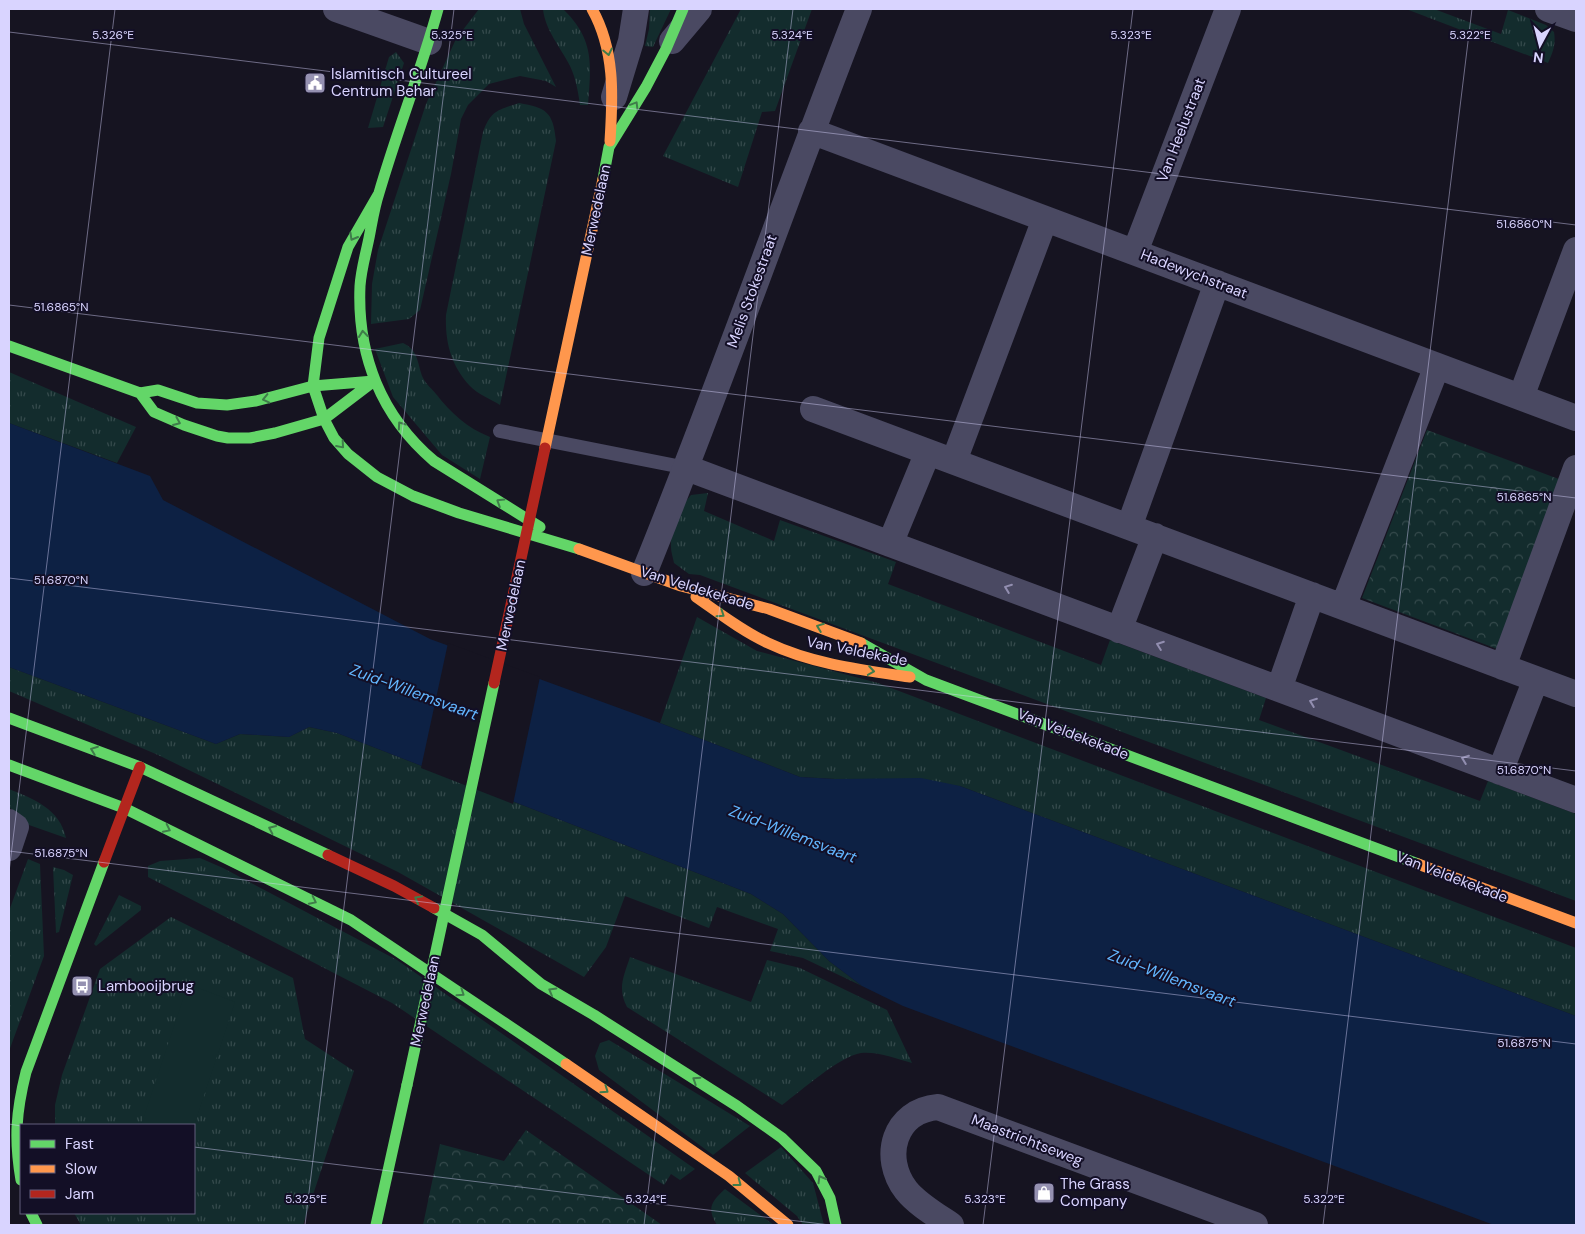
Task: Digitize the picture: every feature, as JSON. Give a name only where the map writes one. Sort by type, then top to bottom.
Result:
[{"type":"main road","points":[[313,386],[319,338],[348,247],[378,195],[429,42],[438,9]]},
{"type":"main road","points":[[592,9],[603,31],[609,56],[613,99],[610,147]]},
{"type":"main road","points":[[666,49],[683,9]]},
{"type":"main road","points":[[429,42],[445,22]]},
{"type":"main road","name":"Merwedelaan","points":[[376,1225],[610,147],[666,49]]},
{"type":"main road","name":"Van Veldekekade","points":[[378,195],[360,285],[362,337],[374,381],[383,399],[408,435],[434,461],[571,546]]},
{"type":"main road","points":[[9,346],[140,393],[158,390],[197,403],[242,404],[313,386],[374,381]]},
{"type":"main road","points":[[140,393],[154,412],[199,430],[228,438],[262,436],[324,420],[374,381]]},
{"type":"main road","name":"Van Veldekekade","points":[[313,386],[324,420],[334,438],[348,454],[369,471],[394,487],[413,496],[571,546],[681,586],[769,609],[804,621],[860,643],[926,680],[1576,923]]},
{"type":"main road","name":"Van Veldekade","points":[[681,586],[759,638],[792,653],[850,668],[926,680]]},
{"type":"main road","points":[[9,718],[140,767],[394,886],[482,935],[541,984],[594,1015],[737,1106],[782,1138],[816,1170],[830,1198],[836,1225]]},
{"type":"main road","points":[[9,765],[124,808],[351,920],[729,1176],[788,1225]]},
{"type":"main road","points":[[20,1170],[16,1128],[22,1086],[28,1065],[140,767]]},
{"type":"street","points":[[336,9],[429,42]]},
{"type":"street","points":[[613,99],[631,41],[636,9]]},
{"type":"street","name":"Merwedelaan","points":[[666,49],[699,9]]},
{"type":"street","name":"Melis Stokestraat","points":[[644,573],[687,468],[811,131],[859,9]]},
{"type":"street","name":"Van Heelustraat","points":[[1135,252],[1228,9]]},
{"type":"street","points":[[1548,9],[1576,19]]},
{"type":"street","name":"Hadewychstraat","points":[[811,131],[1576,418]]},
{"type":"street","points":[[954,461],[1045,219]]},
{"type":"street","points":[[1521,397],[1576,250]]},
{"type":"street","points":[[1129,527],[1217,283]]},
{"type":"street","points":[[1343,607],[1436,366]]},
{"type":"street","points":[[813,408],[1576,694]]},
{"type":"street","points":[[890,544],[928,452]]},
{"type":"street","points":[[687,468],[1576,800]]},
{"type":"street","points":[[1503,667],[1576,468]]},
{"type":"street","points":[[1119,630],[1155,536]]},
{"type":"street","points":[[1279,689],[1312,595]]},
{"type":"street","points":[[1500,772],[1536,679]]},
{"type":"street","name":"Maastrichtseweg","points":[[951,1225],[906,1191],[894,1168],[893,1154],[897,1134],[908,1119],[928,1108],[938,1107],[1256,1225]]},
{"type":"lane","points":[[500,431],[687,468]]},
{"type":"green space","points":[[479,9],[520,9],[524,24],[556,87],[546,81],[520,76],[489,84],[468,105],[461,119],[451,174],[420,310],[409,319],[371,324],[372,284],[378,250],[426,104],[456,39]]},
{"type":"green space","points":[[543,9],[563,9],[581,31],[589,53],[588,105],[580,105],[572,71],[550,32]]},
{"type":"green space","points":[[650,9],[671,9],[653,47],[645,46],[649,29]]},
{"type":"green space","points":[[741,9],[812,9],[775,111],[762,112],[738,187],[663,156]]},
{"type":"green space","points":[[1406,9],[1434,9],[1501,34],[1508,10],[1546,25],[1554,32],[1553,52],[1548,63]]},
{"type":"green space","points":[[396,52],[404,63],[383,127],[368,128],[389,57]]},
{"type":"green space","points":[[519,103],[542,109],[550,117],[556,141],[500,405],[473,389],[458,370],[448,344],[446,315],[483,132],[492,115],[506,107]]},
{"type":"green space","points":[[403,343],[415,353],[424,380],[448,407],[467,424],[490,437],[480,479],[442,455],[393,397],[375,349]]},
{"type":"green space","points":[[9,372],[136,427],[117,463],[9,423]]},
{"type":"green space","points":[[1427,430],[1564,481],[1500,650],[1362,598]]},
{"type":"green space","points":[[708,493],[704,511],[774,541],[780,520],[896,562],[888,584],[1101,665],[1110,640],[1266,698],[1259,720],[1480,801],[1488,781],[1576,814],[1576,901],[700,575],[689,574],[674,563],[671,549],[672,533],[679,512],[691,495]]},
{"type":"green space","points":[[697,617],[757,651],[878,683],[1576,948],[1576,1016],[960,786],[800,777],[660,723]]},
{"type":"green space","points":[[9,667],[216,744],[240,734],[289,737],[309,727],[337,733],[751,894],[783,914],[829,961],[862,986],[803,958],[770,951],[778,929],[717,907],[709,928],[625,896],[606,947],[584,977],[398,872],[158,755],[9,691]]},
{"type":"green space","points":[[9,789],[36,801],[52,812],[63,828],[66,838],[29,825],[9,807]]},
{"type":"green space","points":[[200,858],[223,868],[397,960],[695,1169],[680,1180],[671,1174],[664,1185],[392,1003],[148,877],[148,866],[160,861]]},
{"type":"green space","points":[[28,859],[40,864],[44,956],[9,1051],[9,911]]},
{"type":"green space","points":[[53,867],[73,875],[59,932],[56,933]]},
{"type":"green space","points":[[119,895],[141,906],[141,910],[96,946],[94,944]]},
{"type":"green space","points":[[171,917],[293,978],[305,1039],[354,1071],[303,1225],[81,1225],[75,1214],[195,1214],[195,1124],[55,1124],[55,1105],[62,1075],[100,969]]},
{"type":"green space","points":[[630,957],[751,1002],[767,960],[800,968],[887,1010],[912,1063],[873,1053],[861,1053],[842,1060],[782,1105],[627,1007],[622,994],[622,988]]},
{"type":"green space","points":[[188,984],[235,1002],[195,1124],[141,1124]]},
{"type":"green space","points":[[609,1040],[750,1126],[713,1155],[599,1070],[595,1056],[600,1043]]},
{"type":"green space","points":[[526,1130],[662,1225],[423,1225],[440,1144],[504,1161]]},
{"type":"green space","points":[[781,1147],[813,1183],[824,1225],[803,1225],[797,1216],[745,1173]]},
{"type":"green space","points":[[725,1189],[774,1225],[717,1225],[711,1209],[714,1201]]},
{"type":"water","name":"Zuid-Willemsvaart","points":[[9,423],[150,476],[163,500],[430,639],[660,723],[800,777],[835,779],[921,778],[960,786],[1576,1016],[1576,1225],[1494,1225],[903,1006],[862,986],[829,961],[783,914],[751,894],[337,733],[309,727],[289,737],[240,734],[216,744],[9,667]]},
{"type":"pier","points":[[448,643],[540,677],[513,804],[421,768]]},
{"type":"traffic: fast","points":[[438,9],[374,210],[360,286],[363,336],[368,360],[376,382],[387,404],[415,443],[434,461],[540,527]]},
{"type":"traffic: fast","points":[[603,179],[609,147],[646,87],[666,49],[683,9]]},
{"type":"traffic: fast","points":[[378,195],[348,247],[319,338],[313,386],[324,419],[334,438],[348,454],[377,477],[413,496],[459,513],[579,549]]},
{"type":"traffic: fast","points":[[9,346],[140,393],[158,390],[197,403],[227,405],[256,401],[313,386],[374,381]]},
{"type":"traffic: fast","points":[[140,393],[154,412],[184,425],[217,436],[250,438],[324,419],[374,381]]},
{"type":"traffic: fast","points":[[861,643],[926,680],[1418,864]]},
{"type":"traffic: fast","points":[[407,1085],[494,683]]},
{"type":"traffic: fast","points":[[9,718],[140,767],[328,855]]},
{"type":"traffic: fast","points":[[9,765],[124,808],[351,920],[566,1064]]},
{"type":"traffic: fast","points":[[20,1173],[17,1151],[17,1126],[26,1072],[104,862]]},
{"type":"traffic: fast","points":[[434,908],[482,935],[541,984],[594,1015],[737,1106],[782,1138],[816,1171],[830,1198],[836,1225]]},
{"type":"traffic: fast","points":[[376,1225],[407,1085]]},
{"type":"traffic: fast","points":[[32,1214],[37,1225]]},
{"type":"traffic: slow","points":[[592,9],[600,25],[609,57],[612,90],[610,141]]},
{"type":"traffic: slow","points":[[545,448],[603,179]]},
{"type":"traffic: slow","points":[[579,549],[681,586],[769,609],[861,643]]},
{"type":"traffic: slow","points":[[696,597],[749,633],[785,650],[838,665],[910,677]]},
{"type":"traffic: slow","points":[[1418,864],[1576,923]]},
{"type":"traffic: slow","points":[[566,1064],[729,1176],[788,1225]]},
{"type":"traffic: jam","points":[[494,683],[545,448]]},
{"type":"traffic: jam","points":[[104,862],[140,767]]},
{"type":"traffic: jam","points":[[328,855],[394,886],[434,908]]},
{"type":"place","name":"Islamitisch Cultureel Centrum Behar","points":[[315,83]]},
{"type":"place","name":"Lambooijbrug","points":[[82,986]]},
{"type":"place","name":"The Grass Company","points":[[1044,1193]]}]
